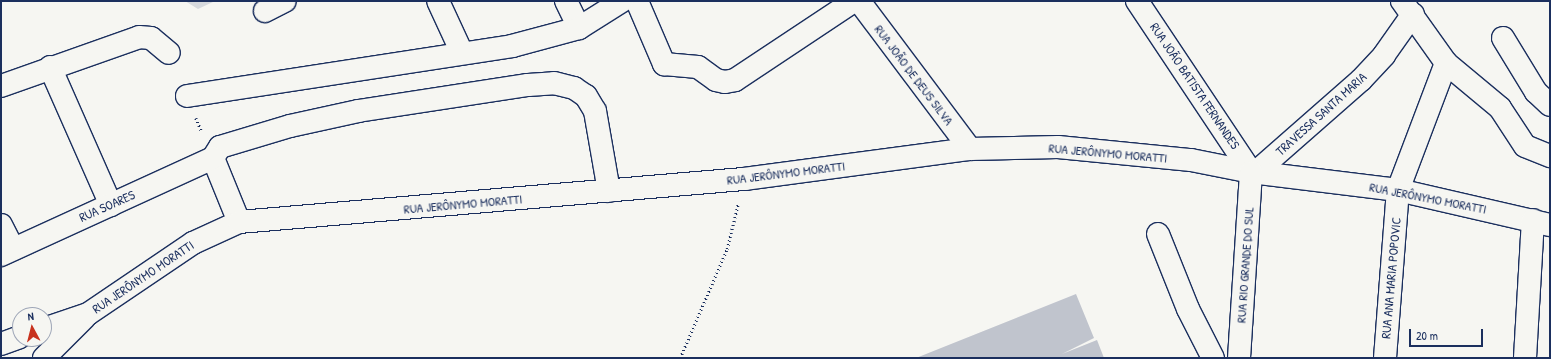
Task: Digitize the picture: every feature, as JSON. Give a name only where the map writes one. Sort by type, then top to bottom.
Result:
[{"type":"street","points":[[265,11],[285,1]]},
{"type":"street","points":[[438,1],[462,53]]},
{"type":"street","points":[[566,1],[579,28]]},
{"type":"street","points":[[187,96],[512,46],[579,28],[622,1]]},
{"type":"street","points":[[637,1],[664,64],[698,67],[716,80],[725,82],[735,80],[854,1]]},
{"type":"street","name":"RUA JOÃO DE DEUS SILVA","points":[[859,1],[970,149]]},
{"type":"street","name":"RUA JOÃO BATISTA FERNANDES","points":[[1137,1],[1253,173]]},
{"type":"street","points":[[1408,7],[1446,63],[1500,108],[1525,146],[1550,156]]},
{"type":"street","name":"TRAVESSA SANTA MARIA","points":[[1253,173],[1361,80],[1384,55],[1408,7]]},
{"type":"street","points":[[1,86],[50,66],[139,37],[151,38],[169,53]]},
{"type":"street","points":[[1503,38],[1536,92],[1550,105]]},
{"type":"street","name":"RUA ANA MARIA POPOVIC","points":[[1384,358],[1398,190],[1446,63]]},
{"type":"street","points":[[50,66],[111,204]]},
{"type":"street","name":"RUA SOARES","points":[[7,252],[213,158],[220,147],[298,125],[358,111],[528,85],[554,83],[574,88],[586,96],[595,111],[609,191]]},
{"type":"street","name":"RUA JERÔNYMO MORATTI","points":[[52,326],[88,314],[193,243],[239,222],[744,179],[970,149],[1058,147],[1120,151],[1191,160],[1253,173],[1398,190],[1541,222]]},
{"type":"street","points":[[213,158],[239,222]]},
{"type":"street","name":"RUA RIO GRANDE DO SUL","points":[[1239,358],[1253,173]]},
{"type":"street","points":[[1525,358],[1541,222]]},
{"type":"street","points":[[1,225],[7,252]]},
{"type":"street","points":[[1158,234],[1188,309],[1213,358]]},
{"type":"street","points":[[44,358],[88,314]]},
{"type":"street","points":[[1,344],[12,340]]},
{"type":"path","points":[[680,358],[727,249],[744,179]]},
{"type":"shaded area","points":[[185,1],[215,1],[198,9]]},
{"type":"building","points":[[1076,294],[1094,338],[1062,354],[1097,340],[1104,358],[916,358]]}]
